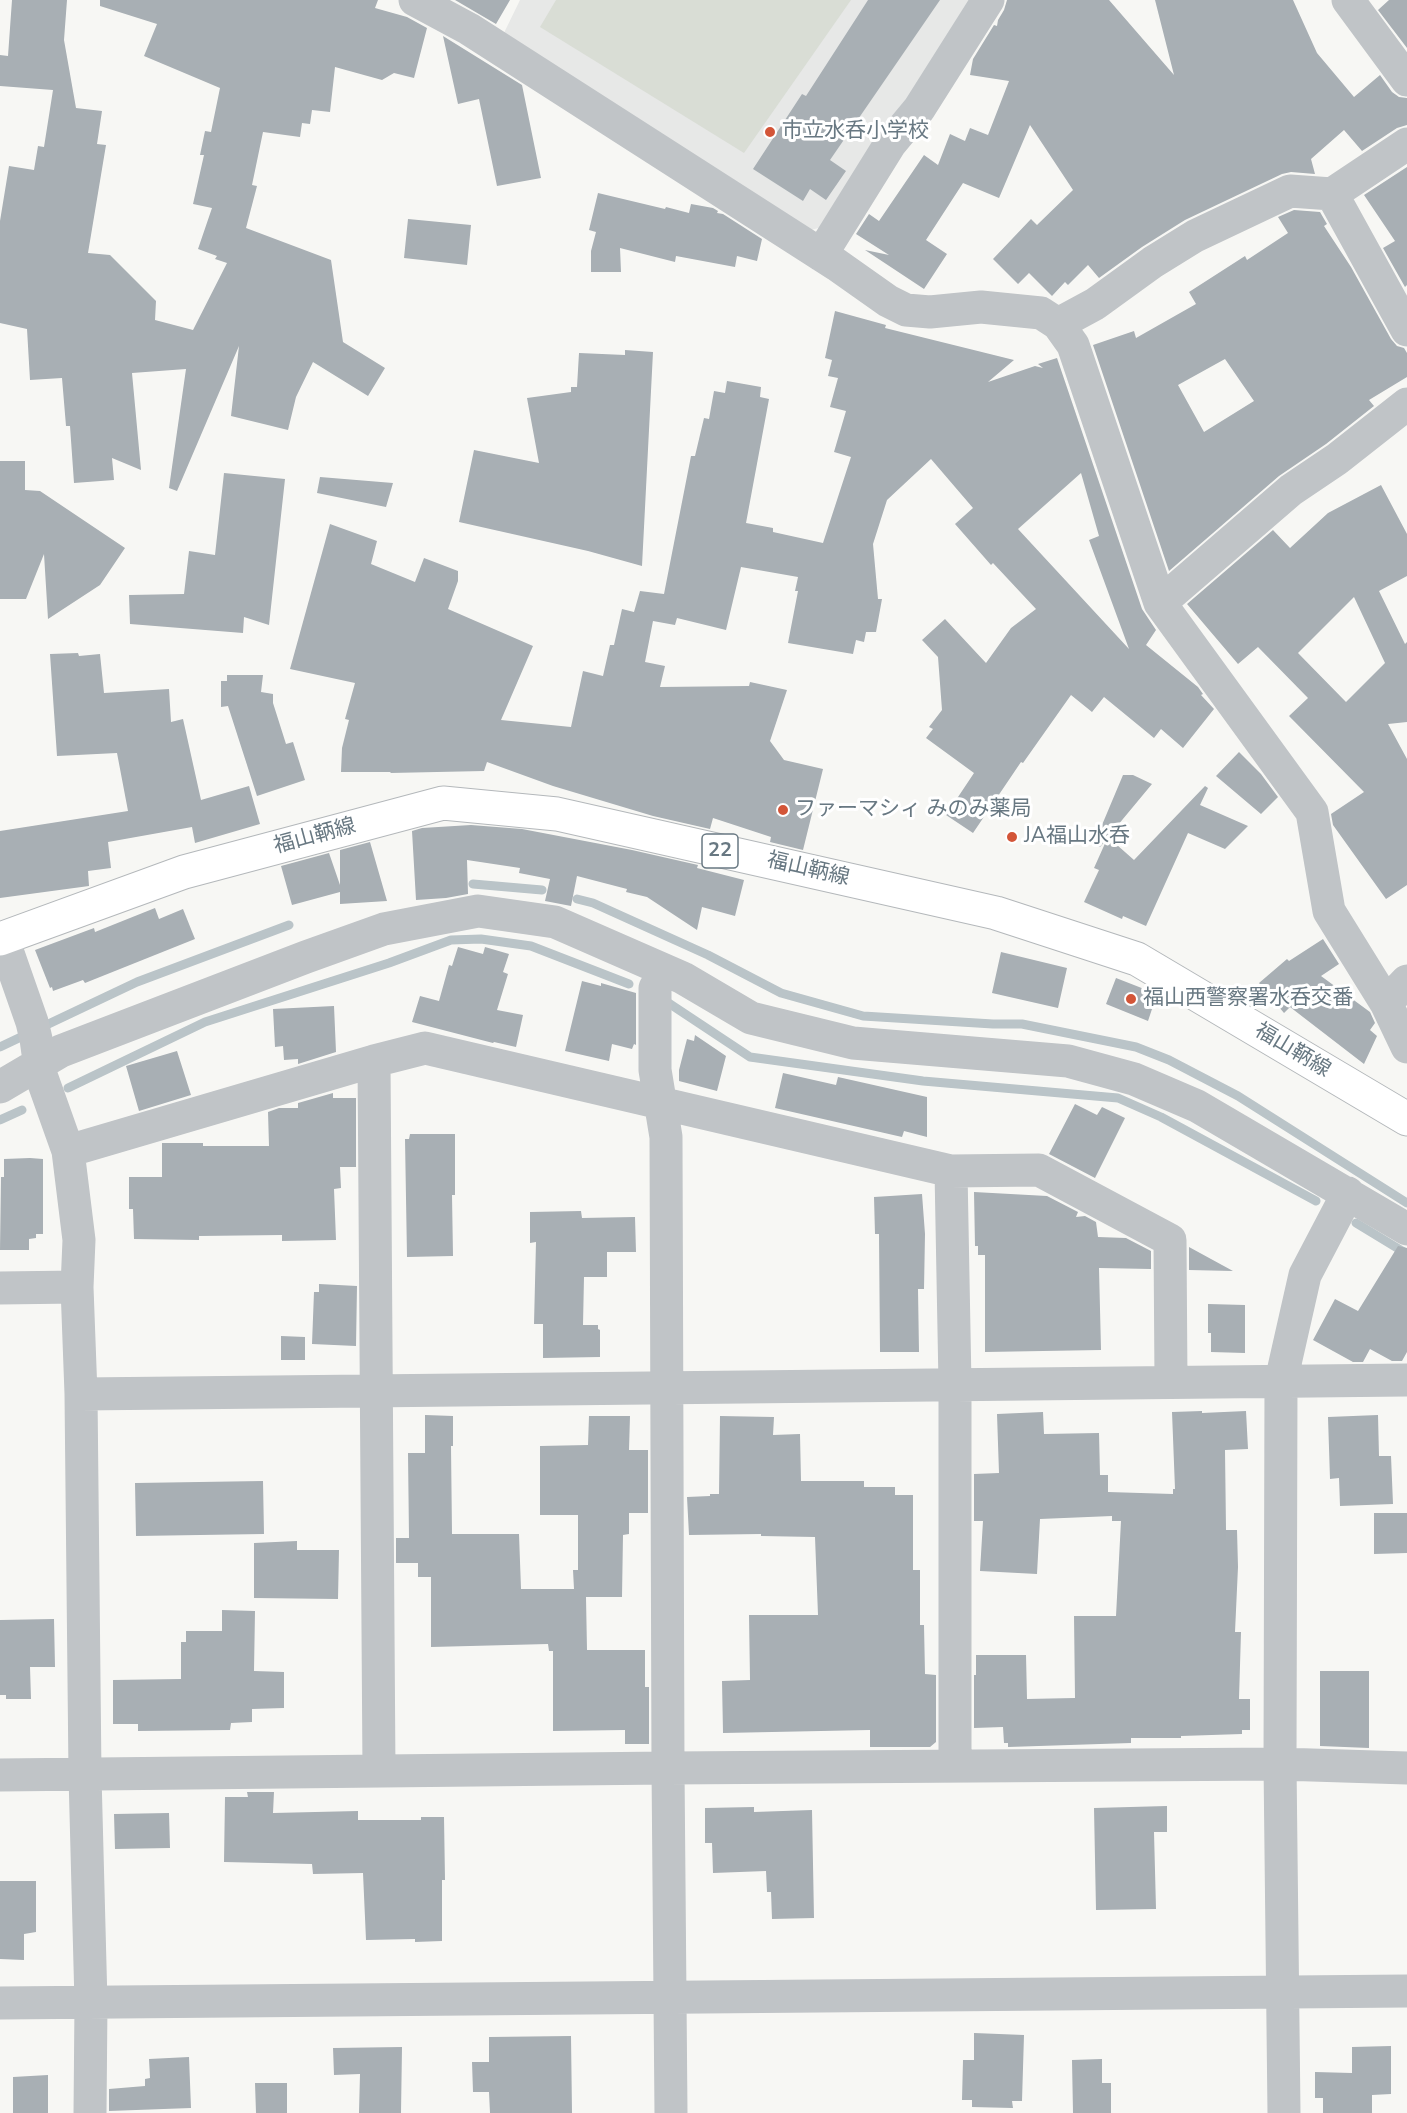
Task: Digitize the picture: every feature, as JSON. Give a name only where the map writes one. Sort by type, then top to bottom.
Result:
[{"type":"main road","name":"福山鞆線","points":[[1,939],[184,872],[443,802],[557,814],[996,913],[1137,959],[1407,1119]]},
{"type":"street","points":[[415,0],[469,29],[821,255],[888,301],[906,310],[930,312],[981,307],[1041,313],[1058,324],[1073,345],[1160,603],[1312,812],[1329,911],[1396,992],[1407,1047]]},
{"type":"street","points":[[821,255],[890,144],[920,109],[988,0]]},
{"type":"street","points":[[1348,0],[1407,80]]},
{"type":"street","points":[[1058,324],[1095,304],[1153,262],[1195,236],[1290,191],[1332,194],[1407,144]]},
{"type":"street","points":[[1332,194],[1407,330]]},
{"type":"street","points":[[1160,603],[1291,490],[1337,459],[1407,404]]},
{"type":"street","points":[[35,1041],[61,1051],[384,929],[478,911],[555,922],[683,978],[751,1018]]},
{"type":"street","points":[[531,919],[547,934],[655,988],[751,1018],[853,1043],[1068,1061],[1134,1079],[1197,1106],[1407,1229]]},
{"type":"street","points":[[1,939],[68,1151],[79,1240],[77,1287],[81,1394],[85,1775],[91,2003],[90,2113]]},
{"type":"street","points":[[655,988],[655,1070],[666,1137],[671,2113]]},
{"type":"street","points":[[0,1087],[35,1041]]},
{"type":"street","points":[[68,1151],[374,1061],[426,1048],[951,1171],[1039,1170],[1170,1240],[1171,1382]]},
{"type":"street","points":[[374,1061],[379,1771]]},
{"type":"street","points":[[951,1171],[955,1384],[955,1766]]},
{"type":"street","points":[[1284,2113],[1280,1764],[1281,1381],[1305,1275],[1348,1193]]},
{"type":"street","points":[[0,1288],[77,1287]]},
{"type":"street","points":[[81,1394],[1407,1380]]},
{"type":"street","points":[[0,1775],[668,1767],[1280,1764],[1407,1768]]},
{"type":"street","points":[[0,2003],[1407,1991]]},
{"type":"shaded area","name":"市立水呑小学校","points":[[520,0],[976,0],[822,227],[811,230],[502,37]]},
{"type":"shaded area","points":[[556,0],[851,0],[744,153],[540,27]]},
{"type":"building","points":[[12,0],[67,0],[64,40],[76,108],[102,111],[97,144],[106,145],[88,253],[110,255],[156,301],[155,320],[193,330],[227,263],[215,259],[217,256],[198,249],[212,208],[193,204],[204,155],[200,155],[205,131],[211,132],[220,88],[144,56],[157,24],[100,6],[100,0],[378,0],[375,8],[407,17],[427,28],[414,78],[394,73],[382,80],[335,67],[330,112],[312,110],[310,124],[302,123],[300,137],[263,132],[252,185],[257,186],[246,228],[331,260],[343,342],[385,368],[368,396],[313,362],[296,397],[288,430],[231,416],[239,346],[177,491],[169,488],[186,369],[132,373],[141,470],[112,458],[114,480],[74,483],[70,426],[66,426],[62,378],[30,380],[27,329],[0,323],[0,221],[9,166],[34,170],[38,146],[44,147],[53,90],[0,86],[0,55],[8,56]]},
{"type":"building","points":[[455,0],[510,0],[496,24]]},
{"type":"building","points":[[868,0],[940,0],[830,160],[846,171],[826,200],[810,189],[803,201],[753,169],[802,94],[806,96]]},
{"type":"building","points":[[1007,0],[1109,0],[1174,75],[1155,0],[1293,0],[1317,53],[1354,97],[1380,75],[1392,92],[1399,97],[1407,98],[1407,125],[1397,128],[1362,151],[1344,130],[1311,159],[1315,174],[1291,172],[1282,174],[1185,220],[1099,278],[1088,265],[1068,285],[1065,282],[1052,296],[1029,273],[1018,284],[993,259],[1031,219],[1037,225],[1073,190],[1030,125],[999,198],[963,183],[926,240],[947,254],[924,289],[865,250],[889,255],[856,234],[869,214],[879,221],[924,155],[938,165],[950,134],[965,141],[970,128],[988,135],[1009,81],[970,75],[973,59],[994,25],[997,26]]},
{"type":"building","points":[[1389,0],[1407,0],[1407,48],[1378,10]]},
{"type":"building","points":[[443,36],[522,85],[541,178],[497,186],[479,99],[458,104]]},
{"type":"building","points":[[1407,167],[1407,285],[1405,287],[1383,248],[1395,241],[1364,195]]},
{"type":"building","points":[[598,193],[689,213],[691,204],[713,208],[718,211],[717,213],[723,214],[762,239],[757,261],[737,256],[735,267],[676,256],[675,262],[620,248],[621,272],[591,272],[591,251],[596,232],[589,230]]},
{"type":"building","points":[[1294,210],[1320,212],[1327,224],[1324,226],[1351,267],[1391,339],[1407,353],[1407,377],[1369,400],[1374,406],[1326,444],[1279,476],[1169,571],[1093,345],[1134,331],[1136,338],[1196,304],[1189,292],[1245,256],[1247,260],[1288,233],[1278,217]],"holes":[[[1225,359],[1254,401],[1204,432],[1178,385]]]},
{"type":"building","points":[[408,219],[471,225],[467,265],[404,258]]},
{"type":"building","points":[[835,311],[886,325],[885,328],[1014,360],[988,382],[1035,366],[1043,368],[1038,364],[1057,358],[1142,609],[1156,630],[1146,645],[1198,687],[1203,694],[1201,695],[1214,709],[1183,748],[1161,729],[1154,738],[1104,697],[1092,712],[1071,695],[1023,763],[1021,762],[973,833],[946,815],[974,773],[926,738],[933,729],[929,727],[942,710],[938,657],[922,640],[945,619],[986,663],[1011,628],[1036,609],[993,563],[991,565],[955,524],[973,508],[931,459],[887,500],[873,544],[878,599],[882,599],[876,632],[866,632],[864,642],[856,640],[853,654],[788,643],[798,591],[795,591],[798,577],[741,567],[726,630],[677,618],[675,625],[653,621],[645,662],[665,666],[660,687],[749,686],[750,682],[787,690],[770,741],[784,760],[823,769],[803,850],[770,842],[771,837],[713,818],[710,829],[653,816],[553,786],[487,762],[484,771],[341,772],[342,748],[349,720],[345,719],[355,683],[290,669],[330,524],[377,541],[371,564],[415,582],[424,558],[458,571],[458,581],[448,609],[533,646],[501,720],[571,727],[583,671],[603,676],[610,645],[614,645],[622,609],[634,612],[640,591],[664,594],[691,456],[695,456],[704,418],[709,419],[714,391],[725,393],[727,381],[761,387],[760,397],[769,399],[746,523],[773,528],[773,532],[823,543],[851,457],[834,452],[846,411],[830,407],[838,378],[828,376],[832,360],[825,358]],"holes":[[[1081,473],[1099,536],[1089,540],[1129,649],[1018,529]]]},
{"type":"building","points":[[625,350],[653,352],[642,566],[588,551],[459,522],[474,450],[539,463],[527,398],[571,392],[571,387],[577,387],[579,353],[625,355]]},
{"type":"building","points":[[0,461],[25,461],[25,490],[40,491],[125,548],[100,585],[48,619],[44,554],[26,599],[0,599]]},
{"type":"building","points":[[224,473],[285,479],[269,625],[244,617],[243,633],[130,624],[129,595],[184,594],[189,551],[215,555]]},
{"type":"building","points":[[320,477],[393,483],[386,507],[317,493]]},
{"type":"building","points":[[1381,485],[1407,534],[1407,576],[1379,591],[1405,644],[1407,642],[1407,722],[1388,724],[1407,759],[1407,885],[1386,899],[1333,825],[1331,814],[1364,792],[1289,716],[1308,698],[1258,647],[1238,664],[1187,604],[1273,530],[1290,548],[1328,513]],"holes":[[[1354,597],[1385,663],[1346,702],[1298,653]]]},
{"type":"building","points":[[78,653],[79,656],[100,654],[104,693],[169,689],[171,722],[183,719],[201,800],[249,786],[260,824],[195,843],[192,827],[108,842],[111,868],[88,871],[89,886],[0,898],[0,831],[128,811],[117,753],[57,756],[50,654]]},
{"type":"building","points":[[227,675],[263,675],[261,692],[273,694],[273,703],[286,744],[293,742],[305,780],[257,796],[228,706],[221,707],[221,681],[227,681]]},
{"type":"building","points":[[1239,752],[1261,774],[1278,797],[1261,814],[1216,776]]},
{"type":"building","points":[[1123,775],[1133,775],[1152,784],[1108,837],[1134,860],[1205,786],[1208,788],[1200,805],[1248,826],[1225,849],[1188,833],[1146,926],[1123,916],[1122,919],[1084,902],[1099,870],[1094,868],[1107,839],[1100,847],[1094,844]]},
{"type":"building","points":[[471,825],[522,829],[632,850],[698,865],[697,868],[744,880],[735,916],[702,907],[697,930],[647,897],[626,892],[627,889],[577,876],[571,906],[545,901],[550,879],[519,873],[520,868],[467,860],[468,894],[416,900],[412,831],[422,828]]},
{"type":"building","points":[[370,842],[387,901],[340,904],[340,892],[292,905],[281,866],[329,853],[340,885],[340,850]]},
{"type":"building","points":[[155,908],[159,919],[183,909],[195,939],[85,983],[83,980],[53,991],[52,987],[50,988],[35,950],[94,928],[95,932]]},
{"type":"building","points":[[1323,939],[1339,964],[1321,976],[1370,1012],[1375,1023],[1370,1030],[1377,1036],[1364,1064],[1290,1007],[1284,1013],[1259,983],[1287,959],[1289,961]]},
{"type":"building","points":[[458,947],[483,954],[485,947],[509,954],[503,972],[508,974],[497,1010],[523,1015],[516,1047],[412,1022],[420,996],[439,1001],[449,965],[452,966]]},
{"type":"building","points":[[1001,952],[1067,968],[1058,1008],[992,993]]},
{"type":"building","name":"福山西警察署水呑交番","points":[[1116,978],[1157,994],[1148,1021],[1106,1004]]},
{"type":"building","points":[[582,981],[601,986],[601,983],[636,993],[636,1045],[634,1044],[632,1049],[612,1044],[609,1061],[565,1051]]},
{"type":"building","points":[[334,1006],[336,1052],[298,1064],[298,1059],[284,1060],[283,1046],[275,1047],[273,1009]]},
{"type":"building","points":[[695,1035],[726,1056],[717,1091],[679,1081],[679,1070],[687,1039],[694,1041]]},
{"type":"building","points":[[177,1051],[191,1095],[139,1111],[126,1066]]},
{"type":"building","points":[[783,1073],[836,1085],[838,1077],[927,1097],[927,1137],[904,1131],[902,1137],[775,1108]]},
{"type":"building","points":[[333,1093],[333,1098],[356,1098],[356,1167],[340,1167],[341,1188],[334,1189],[336,1240],[282,1241],[282,1235],[199,1236],[199,1240],[134,1239],[133,1209],[129,1209],[129,1177],[162,1177],[162,1143],[203,1143],[203,1146],[269,1146],[268,1112],[279,1108],[298,1108],[298,1103]]},
{"type":"building","points":[[1075,1104],[1097,1115],[1102,1107],[1125,1118],[1095,1178],[1049,1154]]},
{"type":"building","points":[[410,1134],[455,1134],[455,1195],[452,1195],[453,1256],[407,1257],[405,1139],[409,1139]]},
{"type":"building","points":[[4,1159],[43,1159],[43,1234],[36,1234],[36,1238],[29,1239],[29,1250],[0,1250],[1,1177],[4,1177]]},
{"type":"building","points":[[974,1192],[1047,1196],[1078,1212],[1076,1217],[1085,1216],[1096,1222],[1098,1237],[1126,1238],[1151,1251],[1151,1269],[1099,1268],[1101,1350],[985,1352],[985,1255],[978,1255],[978,1246],[975,1246]]},
{"type":"building","points":[[922,1194],[925,1234],[924,1289],[918,1289],[919,1352],[880,1352],[879,1234],[875,1234],[874,1197]]},
{"type":"building","points":[[581,1211],[582,1218],[635,1217],[636,1252],[607,1252],[607,1277],[584,1277],[583,1325],[598,1325],[600,1357],[543,1358],[543,1324],[534,1324],[536,1242],[530,1243],[530,1212]]},
{"type":"building","points":[[1398,1246],[1407,1248],[1407,1352],[1402,1361],[1392,1361],[1370,1349],[1363,1362],[1353,1362],[1313,1340],[1335,1299],[1358,1311]]},
{"type":"building","points":[[1189,1247],[1233,1271],[1189,1270]]},
{"type":"building","points":[[319,1284],[357,1286],[356,1346],[312,1344],[314,1292],[319,1292]]},
{"type":"building","points":[[1208,1304],[1245,1305],[1245,1353],[1211,1352],[1211,1333],[1208,1333]]},
{"type":"building","points":[[281,1336],[305,1337],[305,1360],[281,1360]]},
{"type":"building","points":[[1202,1411],[1202,1413],[1246,1411],[1248,1449],[1225,1450],[1226,1530],[1237,1530],[1235,1632],[1241,1632],[1239,1699],[1250,1699],[1250,1730],[1242,1730],[1242,1734],[1181,1736],[1181,1738],[1131,1738],[1131,1743],[1008,1747],[1008,1743],[1004,1743],[1003,1727],[974,1728],[976,1655],[1026,1655],[1027,1699],[1075,1698],[1074,1616],[1116,1616],[1121,1521],[1112,1521],[1112,1516],[1040,1519],[1037,1574],[980,1571],[983,1521],[974,1521],[974,1474],[999,1473],[997,1414],[1043,1412],[1044,1434],[1099,1433],[1100,1475],[1108,1475],[1108,1492],[1173,1494],[1173,1489],[1175,1489],[1172,1412]]},
{"type":"building","points":[[425,1415],[453,1416],[452,1534],[519,1534],[521,1589],[574,1589],[573,1570],[578,1570],[578,1515],[540,1515],[540,1446],[588,1445],[589,1416],[630,1416],[629,1450],[648,1450],[648,1513],[629,1513],[629,1534],[623,1535],[622,1597],[586,1597],[587,1650],[645,1650],[645,1687],[649,1687],[649,1744],[625,1744],[625,1730],[553,1731],[553,1651],[549,1651],[548,1644],[431,1647],[431,1577],[418,1577],[418,1563],[396,1563],[396,1538],[409,1538],[408,1453],[425,1453]]},
{"type":"building","points":[[1378,1415],[1379,1456],[1391,1456],[1393,1504],[1340,1506],[1339,1478],[1330,1479],[1328,1417]]},
{"type":"building","points":[[720,1416],[774,1417],[773,1435],[800,1434],[801,1481],[864,1481],[864,1487],[895,1487],[895,1495],[913,1495],[913,1570],[920,1570],[920,1625],[924,1625],[925,1674],[936,1675],[936,1742],[930,1747],[870,1747],[870,1730],[723,1733],[722,1681],[750,1680],[749,1615],[818,1615],[815,1537],[761,1536],[761,1534],[689,1535],[687,1497],[719,1494]]},
{"type":"building","points":[[263,1481],[264,1534],[136,1536],[135,1483]]},
{"type":"building","points":[[1374,1513],[1407,1513],[1407,1553],[1374,1554]]},
{"type":"building","points":[[297,1541],[297,1550],[339,1550],[338,1599],[254,1598],[254,1543]]},
{"type":"building","points":[[222,1610],[255,1611],[254,1671],[284,1672],[284,1708],[252,1709],[252,1722],[231,1723],[230,1730],[138,1731],[138,1724],[113,1724],[113,1680],[181,1679],[181,1642],[186,1642],[186,1631],[222,1631]]},
{"type":"building","points":[[54,1619],[55,1667],[30,1667],[31,1699],[6,1699],[6,1695],[0,1695],[0,1620]]},
{"type":"building","points":[[1320,1671],[1369,1671],[1369,1748],[1320,1746]]},
{"type":"building","points":[[247,1792],[274,1792],[273,1813],[358,1811],[358,1820],[421,1820],[421,1817],[444,1817],[445,1880],[442,1880],[442,1941],[366,1940],[363,1873],[313,1874],[312,1864],[224,1862],[225,1797],[248,1797]]},
{"type":"building","points":[[1167,1806],[1167,1832],[1154,1832],[1156,1909],[1096,1910],[1094,1808]]},
{"type":"building","points":[[754,1807],[754,1812],[812,1810],[814,1918],[772,1919],[771,1892],[767,1892],[766,1871],[713,1873],[712,1843],[705,1843],[705,1808]]},
{"type":"building","points":[[169,1813],[170,1848],[115,1849],[114,1814]]},
{"type":"building","points":[[0,1881],[36,1881],[36,1932],[24,1934],[24,1960],[0,1959]]},
{"type":"building","points":[[974,2033],[1024,2035],[1022,2101],[1012,2101],[1013,2108],[972,2107],[972,2100],[962,2100],[963,2060],[974,2060]]},
{"type":"building","points":[[571,2036],[572,2113],[490,2113],[489,2092],[473,2092],[472,2062],[489,2062],[489,2037]]},
{"type":"building","points":[[1391,2046],[1391,2094],[1372,2095],[1372,2113],[1323,2113],[1323,2098],[1315,2098],[1315,2072],[1352,2073],[1352,2047]]},
{"type":"building","points":[[402,2047],[401,2113],[359,2113],[360,2074],[334,2075],[333,2048]]},
{"type":"building","points":[[189,2057],[191,2108],[109,2111],[109,2089],[145,2086],[145,2079],[150,2078],[149,2059]]},
{"type":"building","points":[[1102,2059],[1102,2083],[1111,2083],[1111,2113],[1073,2113],[1072,2060]]},
{"type":"building","points":[[48,2075],[48,2113],[13,2113],[13,2077]]},
{"type":"building","points":[[255,2083],[287,2083],[287,2113],[256,2113]]},
{"type":"waterway","points":[[473,884],[542,890]]},
{"type":"waterway","points":[[577,899],[593,903],[708,955],[781,993],[863,1016],[1022,1024],[1136,1047],[1169,1060],[1238,1096],[1407,1203]]},
{"type":"waterway","points":[[0,1047],[137,982],[289,925]]},
{"type":"waterway","points":[[68,1088],[205,1022],[389,963],[451,940],[481,939],[531,946],[629,984]]},
{"type":"waterway","points":[[667,1002],[750,1057],[923,1081],[1118,1098],[1161,1117],[1316,1201]]},
{"type":"waterway","points":[[0,1120],[22,1110]]},
{"type":"waterway","points":[[1356,1223],[1407,1254]]},
{"type":"place","name":"市立水呑小学校","points":[[770,132]]},
{"type":"place","name":"ファーマシィ みのみ薬局","points":[[783,810]]},
{"type":"place","name":"JA福山水呑","points":[[1012,837]]},
{"type":"place","name":"福山西警察署水呑交番","points":[[1131,999]]}]
